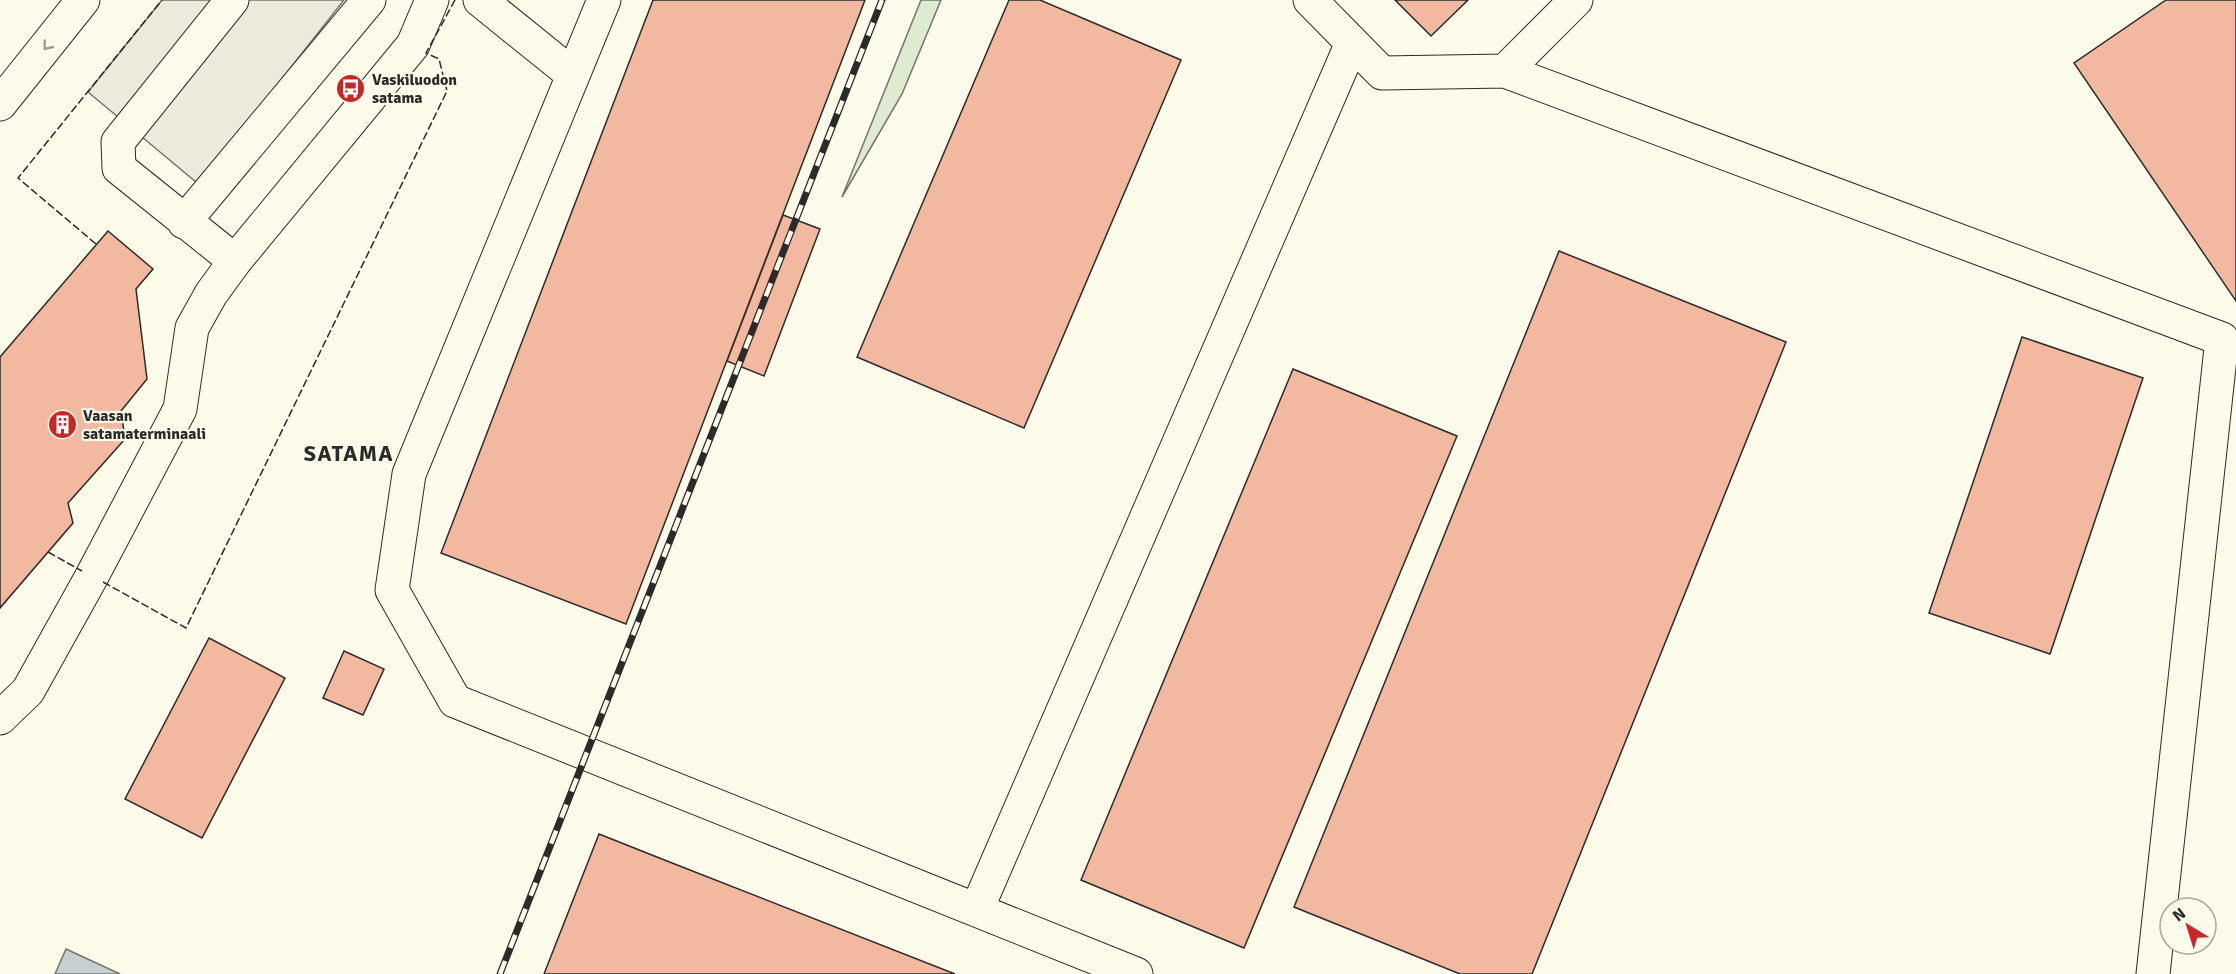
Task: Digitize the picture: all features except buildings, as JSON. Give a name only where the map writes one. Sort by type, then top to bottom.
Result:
[{"type":"main road","points":[[0,104],[83,0]]},
{"type":"main road","points":[[232,0],[118,142],[119,168],[235,261]]},
{"type":"main road","points":[[184,222],[369,0]]},
{"type":"main road","points":[[0,718],[28,691],[180,409],[192,328],[211,294],[235,261],[413,45],[432,0]]},
{"type":"main road","points":[[480,0],[573,75]]},
{"type":"main road","points":[[604,0],[409,474],[392,590],[455,701],[1134,973]]},
{"type":"main road","points":[[1310,0],[1382,73],[1505,71],[2222,339],[2153,974]]},
{"type":"main road","points":[[1505,71],[1576,0]]},
{"type":"main road","points":[[977,909],[1352,43]]},
{"type":"green space","points":[[921,0],[941,0],[902,94],[842,197]]},
{"type":"shaded area","points":[[162,0],[344,0],[196,182],[88,92]]},
{"type":"shaded area","points":[[66,949],[120,974],[55,974]]},
{"type":"railway","points":[[500,974],[882,0]]},
{"type":"fence","points":[[96,244],[18,178],[162,0]]},
{"type":"fence","points":[[103,582],[186,628],[447,91],[439,59],[426,53],[455,0]]},
{"type":"fence","points":[[48,552],[82,571]]},
{"type":"place","name":"Vaskiluodon satama","points":[[351,89]]},
{"type":"place","name":"Vaasan satamaterminaali","points":[[62,425]]},
{"type":"district","name":"SATAMA","points":[[349,453]]}]
